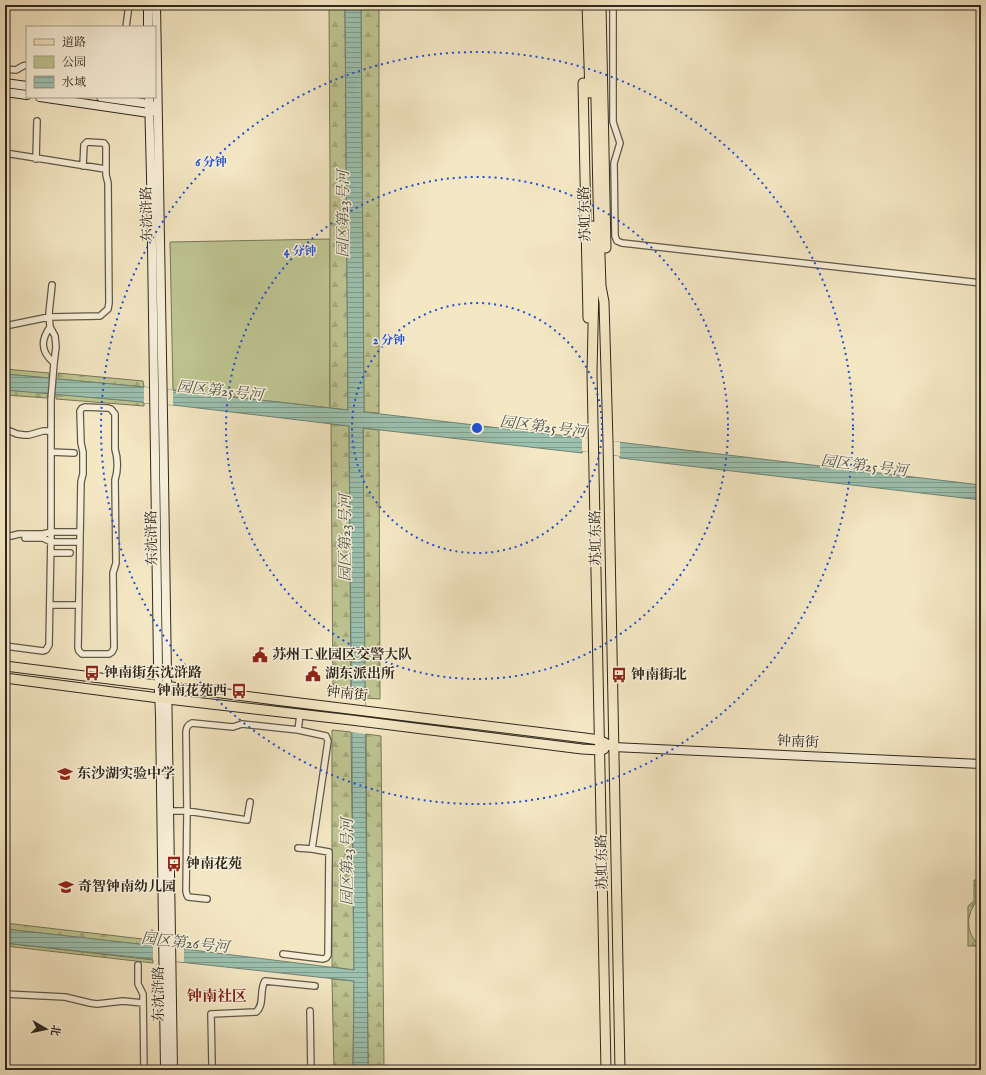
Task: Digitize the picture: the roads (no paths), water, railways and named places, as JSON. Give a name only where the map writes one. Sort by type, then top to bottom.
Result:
[{"type":"main road","points":[[148,5],[148,26]]},
{"type":"main road","name":"东沈浒路","points":[[156,5],[158,107],[158,404],[163,686],[170,811],[165,1070]]},
{"type":"main road","points":[[582,5],[588,350],[592,374]]},
{"type":"main road","name":"苏虹东路","points":[[588,5],[592,56],[601,286],[604,302],[620,1070]]},
{"type":"main road","name":"苏虹东路","points":[[594,5],[592,56],[594,284],[592,374],[606,1070]]},
{"type":"main road","points":[[601,5],[607,287],[604,302]]},
{"type":"main road","points":[[5,83],[26,86]]},
{"type":"main road","points":[[5,92],[26,95]]},
{"type":"main road","points":[[47,98],[149,113],[158,107],[149,100],[117,98]]},
{"type":"main road","name":"东沈浒路","points":[[149,100],[158,389]]},
{"type":"main road","name":"钟南街","points":[[5,666],[599,740],[613,747]]},
{"type":"main road","name":"钟南街","points":[[5,678],[599,750],[613,747],[981,764]]},
{"type":"main road","name":"东沈浒路","points":[[164,698],[168,948]]},
{"type":"main road","name":"东沈浒路","points":[[168,961],[173,1070]]},
{"type":"street","points":[[126,26],[129,5]]},
{"type":"street","points":[[613,5],[613,122],[620,143],[614,163],[615,236],[617,241],[622,243],[981,283]]},
{"type":"street","points":[[5,69],[16,70],[26,65]]},
{"type":"street","points":[[36,159],[37,121]]},
{"type":"street","points":[[5,326],[49,317],[100,316],[108,308],[108,183],[105,169],[106,146],[104,143],[85,143],[83,166]]},
{"type":"street","points":[[5,153],[105,169]]},
{"type":"street","points":[[5,646],[43,651],[46,650],[49,645],[51,553],[51,400],[56,347],[55,336],[50,327],[49,317],[52,285]]},
{"type":"street","points":[[50,327],[44,337],[43,345],[44,351],[48,358],[54,363]]},
{"type":"street","points":[[85,407],[108,408],[115,414],[117,473],[115,480],[116,563],[113,573],[114,650],[111,654],[86,655],[79,651],[80,532],[83,452],[81,443],[80,411],[85,407]]},
{"type":"street","points":[[5,429],[24,435],[51,431]]},
{"type":"street","points":[[51,452],[74,453]]},
{"type":"street","points":[[8,536],[19,534],[43,534],[51,532],[80,532]]},
{"type":"street","points":[[8,536],[19,538],[43,538],[51,542],[80,542]]},
{"type":"street","points":[[51,553],[70,553]]},
{"type":"street","points":[[50,605],[79,605]]},
{"type":"street","points":[[298,730],[300,714]]},
{"type":"street","points":[[207,899],[188,897],[187,895],[186,728],[192,723],[233,726],[242,724],[298,730],[326,736],[328,741],[312,849]]},
{"type":"street","points":[[170,811],[187,811],[247,820],[250,802]]},
{"type":"street","points":[[283,954],[324,959],[328,955],[329,852],[298,848]]},
{"type":"street","points":[[138,965],[138,984],[142,991],[143,1003],[144,1070]]},
{"type":"street","points":[[213,1070],[211,1014],[256,1012],[260,1008],[263,985],[265,981],[316,986]]},
{"type":"street","points":[[5,994],[66,997],[98,1004],[123,1001],[143,1003]]},
{"type":"street","points":[[310,1011],[311,1070]]},
{"type":"water","points":[[345,5],[361,5],[364,412],[981,485],[981,500],[620,458],[620,456],[585,451],[582,453],[363,428],[368,1070],[353,1070],[354,981],[5,943],[5,929],[354,970],[349,426],[173,405],[5,390],[5,374],[144,387],[348,410]]},
{"type":"place","name":"苏州工业园区交警大队","points":[[260,655]]},
{"type":"place","name":"钟南街东沈浒路","points":[[92,673]]},
{"type":"place","name":"湖东派出所","points":[[313,674]]},
{"type":"place","name":"钟南街北","points":[[619,675]]},
{"type":"place","name":"钟南花苑西","points":[[239,691]]},
{"type":"place","name":"东沙湖实验中学","points":[[65,774]]},
{"type":"place","name":"钟南花苑","points":[[174,864]]},
{"type":"place","name":"奇智钟南幼儿园","points":[[66,887]]},
{"type":"district","name":"钟南社区","points":[[217,996]]},
{"type":"water label","name":"园区第23号河","points":[[343,214]]},
{"type":"water label","name":"园区第25号河","points":[[220,391]]},
{"type":"water label","name":"园区第25号河","points":[[543,427]]},
{"type":"water label","name":"园区第25号河","points":[[864,466]]},
{"type":"water label","name":"园区第23号河","points":[[345,538]]},
{"type":"water label","name":"园区第23号河","points":[[347,862]]},
{"type":"water label","name":"园区第26号河","points":[[185,943]]}]
